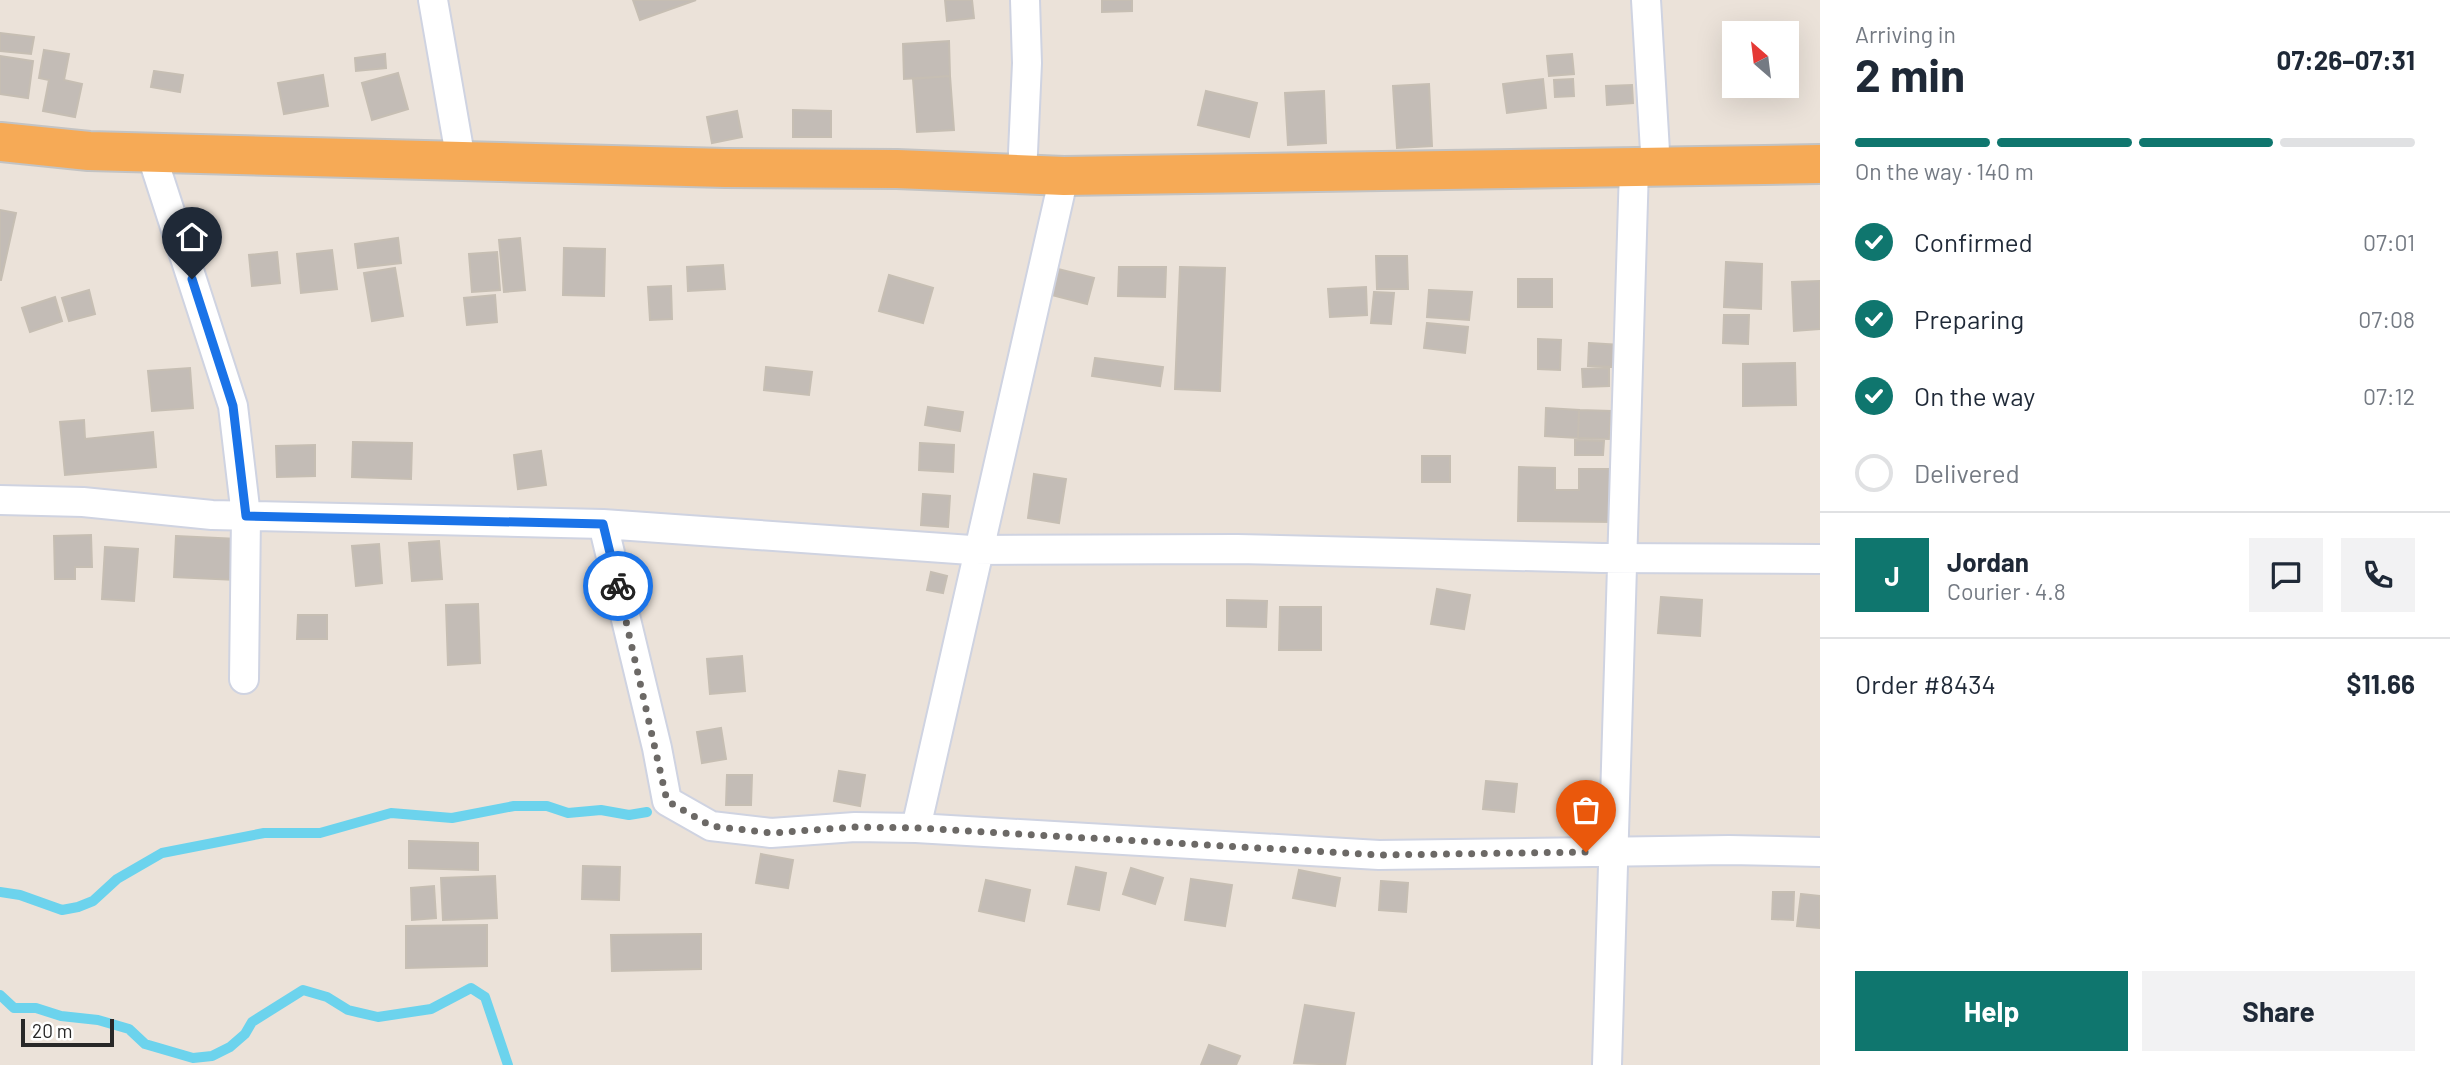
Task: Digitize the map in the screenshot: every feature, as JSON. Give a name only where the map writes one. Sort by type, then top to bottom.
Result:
[{"type":"highway","points":[[0,142],[89,152],[897,169],[1065,176],[1820,164]]},
{"type":"street","points":[[433,0],[461,161]]},
{"type":"street","points":[[1022,175],[1027,63],[1025,0]]},
{"type":"street","points":[[1607,1065],[1612,852],[1645,168],[1646,0]]},
{"type":"street","points":[[151,153],[233,406],[246,516],[244,679]]},
{"type":"street","points":[[916,828],[1065,176]]},
{"type":"street","points":[[0,500],[83,502],[246,516],[603,524],[980,550],[1237,549],[1625,558],[1820,559]]},
{"type":"street","points":[[603,524],[667,801],[711,826],[771,833],[855,827],[916,828],[1380,855],[1820,852]]},
{"type":"building","points":[[633,0],[696,0],[640,20]]},
{"type":"building","points":[[945,0],[972,0],[974,18],[947,21]]},
{"type":"building","points":[[1102,0],[1132,0],[1132,11],[1102,12]]},
{"type":"building","points":[[0,33],[34,37],[31,54],[0,51]]},
{"type":"building","points":[[949,41],[950,76],[904,79],[903,44]]},
{"type":"building","points":[[44,50],[69,54],[64,80],[82,84],[75,117],[43,111],[49,80],[39,78]]},
{"type":"building","points":[[385,54],[386,68],[356,71],[355,58]]},
{"type":"building","points":[[1572,54],[1574,74],[1549,76],[1547,56]]},
{"type":"building","points":[[0,56],[33,61],[28,98],[0,94]]},
{"type":"building","points":[[154,71],[183,75],[180,92],[151,87]]},
{"type":"building","points":[[398,73],[408,109],[372,120],[362,83]]},
{"type":"building","points":[[323,75],[328,106],[284,114],[278,83]]},
{"type":"building","points":[[950,76],[954,130],[917,132],[913,79]]},
{"type":"building","points":[[1543,79],[1546,108],[1507,113],[1503,84]]},
{"type":"building","points":[[1573,79],[1574,96],[1555,97],[1554,80]]},
{"type":"building","points":[[1429,84],[1432,146],[1397,148],[1393,86]]},
{"type":"building","points":[[1632,85],[1633,103],[1607,105],[1606,86]]},
{"type":"building","points":[[1206,91],[1257,103],[1249,137],[1198,125]]},
{"type":"building","points":[[1324,91],[1326,143],[1288,145],[1285,93]]},
{"type":"building","points":[[793,110],[831,111],[831,137],[793,137]]},
{"type":"building","points":[[737,111],[742,137],[712,143],[707,117]]},
{"type":"building","points":[[0,210],[16,213],[1,280],[0,280]]},
{"type":"building","points":[[398,238],[401,263],[358,268],[355,244]]},
{"type":"building","points":[[520,238],[525,290],[504,292],[499,240]]},
{"type":"building","points":[[564,248],[605,249],[604,296],[563,295]]},
{"type":"building","points":[[332,250],[337,289],[301,293],[297,254]]},
{"type":"building","points":[[277,252],[280,283],[252,286],[249,255]]},
{"type":"building","points":[[497,252],[500,290],[472,292],[469,254]]},
{"type":"building","points":[[1376,256],[1407,256],[1408,289],[1377,289]]},
{"type":"building","points":[[1726,262],[1762,264],[1761,309],[1724,307]]},
{"type":"building","points":[[723,265],[725,289],[688,291],[687,267]]},
{"type":"building","points":[[1119,267],[1166,267],[1165,297],[1118,296]]},
{"type":"building","points":[[1180,267],[1225,268],[1220,391],[1175,389]]},
{"type":"building","points":[[395,268],[403,316],[372,321],[364,273]]},
{"type":"building","points":[[1054,268],[1094,278],[1087,304],[1048,294]]},
{"type":"building","points":[[889,275],[933,288],[923,323],[879,311]]},
{"type":"building","points":[[1518,279],[1552,279],[1552,307],[1518,307]]},
{"type":"building","points":[[1820,281],[1820,329],[1794,331],[1792,282]]},
{"type":"building","points":[[671,286],[672,319],[650,320],[648,287]]},
{"type":"building","points":[[1366,287],[1367,315],[1330,317],[1328,289]]},
{"type":"building","points":[[89,290],[95,314],[69,321],[62,298]]},
{"type":"building","points":[[1429,290],[1472,292],[1469,320],[1427,317]]},
{"type":"building","points":[[1374,292],[1394,293],[1391,324],[1371,323]]},
{"type":"building","points":[[495,295],[497,322],[467,325],[464,298]]},
{"type":"building","points":[[55,297],[62,321],[30,332],[22,308]]},
{"type":"building","points":[[1724,315],[1749,315],[1748,344],[1723,343]]},
{"type":"building","points":[[1427,323],[1468,327],[1465,353],[1424,348]]},
{"type":"building","points":[[1538,339],[1561,340],[1560,370],[1538,369]]},
{"type":"building","points":[[1589,343],[1621,345],[1620,367],[1588,366]]},
{"type":"building","points":[[1095,358],[1163,367],[1160,386],[1092,376]]},
{"type":"building","points":[[1795,363],[1796,405],[1743,406],[1743,364]]},
{"type":"building","points":[[766,367],[812,372],[809,395],[764,390]]},
{"type":"building","points":[[190,368],[193,408],[152,411],[148,371]]},
{"type":"building","points":[[1609,368],[1609,386],[1583,387],[1582,369]]},
{"type":"building","points":[[928,407],[963,412],[960,431],[925,425]]},
{"type":"building","points":[[1546,408],[1579,410],[1578,438],[1545,436]]},
{"type":"building","points":[[1579,410],[1611,411],[1609,439],[1578,438]]},
{"type":"building","points":[[84,420],[85,439],[153,432],[156,467],[65,475],[60,422]]},
{"type":"building","points":[[1575,440],[1604,441],[1603,455],[1575,455]]},
{"type":"building","points":[[353,442],[412,443],[411,479],[352,477]]},
{"type":"building","points":[[920,443],[954,445],[953,472],[919,470]]},
{"type":"building","points":[[315,445],[315,476],[277,477],[276,446]]},
{"type":"building","points":[[541,451],[546,485],[518,489],[514,455]]},
{"type":"building","points":[[1422,456],[1450,456],[1450,482],[1422,482]]},
{"type":"building","points":[[1519,467],[1555,468],[1555,490],[1579,490],[1579,469],[1614,469],[1613,522],[1518,521]]},
{"type":"building","points":[[1034,474],[1066,479],[1059,523],[1028,518]]},
{"type":"building","points":[[923,494],[950,496],[948,527],[921,525]]},
{"type":"building","points":[[91,535],[92,567],[75,567],[75,579],[55,579],[54,536]]},
{"type":"building","points":[[176,536],[238,539],[236,580],[174,577]]},
{"type":"building","points":[[439,541],[442,579],[412,581],[409,543]]},
{"type":"building","points":[[379,544],[382,583],[356,586],[352,546]]},
{"type":"building","points":[[105,547],[138,549],[134,601],[102,599]]},
{"type":"building","points":[[931,572],[947,576],[943,593],[927,590]]},
{"type":"building","points":[[1437,589],[1470,595],[1464,629],[1431,624]]},
{"type":"building","points":[[1661,597],[1702,600],[1700,636],[1658,633]]},
{"type":"building","points":[[1227,600],[1267,601],[1266,627],[1227,626]]},
{"type":"building","points":[[478,604],[480,663],[448,665],[446,605]]},
{"type":"building","points":[[1280,607],[1321,607],[1321,650],[1279,650]]},
{"type":"building","points":[[298,615],[327,615],[327,639],[297,639]]},
{"type":"building","points":[[742,656],[745,691],[710,694],[707,659]]},
{"type":"building","points":[[721,728],[726,759],[702,763],[697,732]]},
{"type":"building","points":[[839,771],[865,775],[860,806],[834,801]]},
{"type":"building","points":[[727,775],[752,775],[751,805],[726,805]]},
{"type":"building","points":[[1486,781],[1517,784],[1514,812],[1483,809]]},
{"type":"building","points":[[409,841],[478,843],[478,870],[409,868]]},
{"type":"building","points":[[761,854],[793,860],[788,888],[756,883]]},
{"type":"building","points":[[583,866],[620,867],[619,900],[582,899]]},
{"type":"building","points":[[1076,867],[1106,873],[1099,910],[1068,904]]},
{"type":"building","points":[[1131,868],[1163,878],[1155,904],[1123,894]]},
{"type":"building","points":[[1299,870],[1340,878],[1335,906],[1293,898]]},
{"type":"building","points":[[495,876],[497,918],[443,920],[441,878]]},
{"type":"building","points":[[1191,879],[1232,885],[1225,926],[1185,920]]},
{"type":"building","points":[[986,880],[1030,890],[1024,921],[979,911]]},
{"type":"building","points":[[1381,881],[1408,883],[1406,912],[1379,910]]},
{"type":"building","points":[[434,886],[436,918],[412,920],[411,888]]},
{"type":"building","points":[[1773,892],[1794,892],[1793,920],[1772,919]]},
{"type":"building","points":[[1801,894],[1820,896],[1820,928],[1797,926]]},
{"type":"building","points":[[487,925],[487,966],[406,968],[406,926]]},
{"type":"building","points":[[701,934],[701,969],[612,971],[611,935]]},
{"type":"building","points":[[1305,1005],[1354,1013],[1345,1065],[1294,1063]]},
{"type":"building","points":[[1209,1045],[1240,1056],[1236,1065],[1201,1065]]},
{"type":"waterway","points":[[0,892],[20,895],[62,910],[78,907],[93,901],[117,879],[162,853],[264,833],[320,833],[391,813],[452,818],[514,806],[547,806],[568,813],[601,810],[629,815],[647,812]]},
{"type":"waterway","points":[[0,995],[14,1008],[36,1008],[61,1016],[98,1020],[129,1029],[145,1044],[193,1058],[212,1056],[230,1047],[245,1034],[252,1022],[303,990],[327,997],[348,1010],[378,1017],[431,1009],[471,988],[485,997],[508,1065]]},
{"type":"way so far","points":[[618,586],[667,801],[711,826],[771,833],[855,827],[916,828],[1380,855],[1586,852]]},
{"type":"route","points":[[192,279],[233,406],[246,516],[603,524],[618,586]]}]
